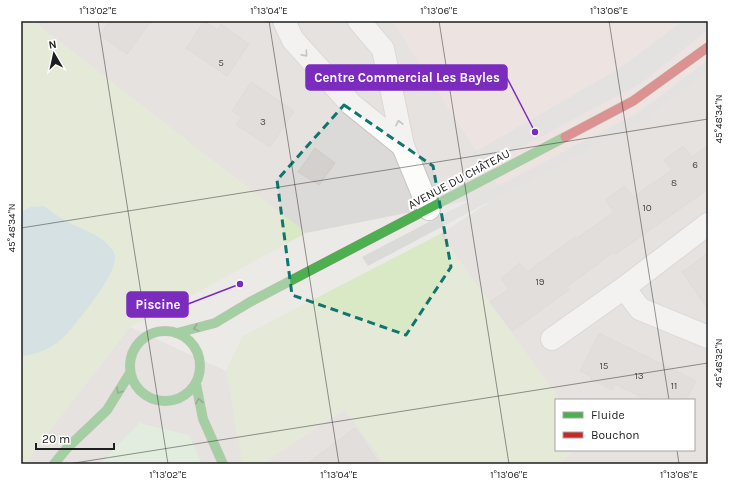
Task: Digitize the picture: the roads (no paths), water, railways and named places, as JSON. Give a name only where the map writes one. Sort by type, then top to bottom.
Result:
[{"type":"main road","name":"AVENUE DU CHÂTEAU","points":[[177,333],[215,323],[250,302],[633,101],[708,47]]},
{"type":"main road","points":[[210,336],[215,323]]},
{"type":"main road","points":[[196,384],[187,394],[174,401],[159,401],[145,396],[136,386],[130,373],[131,356],[139,342],[150,334],[164,331],[177,333],[193,345],[198,353],[200,363]]},
{"type":"main road","points":[[206,350],[200,363],[196,384],[203,419],[223,464]]},
{"type":"main road","points":[[54,464],[67,448],[107,410],[130,373]]},
{"type":"main road","points":[[133,400],[145,396]]},
{"type":"main road","points":[[174,401],[203,419]]},
{"type":"main road","points":[[107,410],[120,405]]},
{"type":"street","points":[[284,21],[292,40],[351,104],[403,146]]},
{"type":"street","points":[[359,21],[384,49],[403,146],[429,209]]},
{"type":"street","points":[[552,339],[624,288],[708,224]]},
{"type":"street","points":[[624,288],[640,309],[708,337]]},
{"type":"water","points":[[44,206],[64,220],[92,233],[102,240],[113,251],[115,259],[113,268],[102,288],[66,335],[57,343],[45,350],[27,356],[21,356],[21,212],[31,207]]},
{"type":"place","name":"Centre Commercial Les Bayles","points":[[535,132]]},
{"type":"place","name":"Piscine","points":[[240,284]]}]
